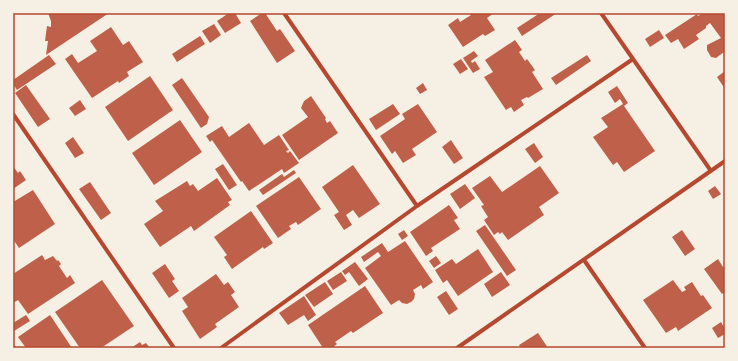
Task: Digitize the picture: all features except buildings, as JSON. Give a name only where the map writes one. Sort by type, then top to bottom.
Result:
[{"type":"street","points":[[284,13],[417,206]]},
{"type":"street","points":[[601,13],[711,171]]},
{"type":"street","points":[[221,348],[417,206],[633,60]]},
{"type":"street","points":[[13,114],[174,348]]},
{"type":"street","points":[[457,348],[725,161]]},
{"type":"street","points":[[584,260],[645,348]]}]
